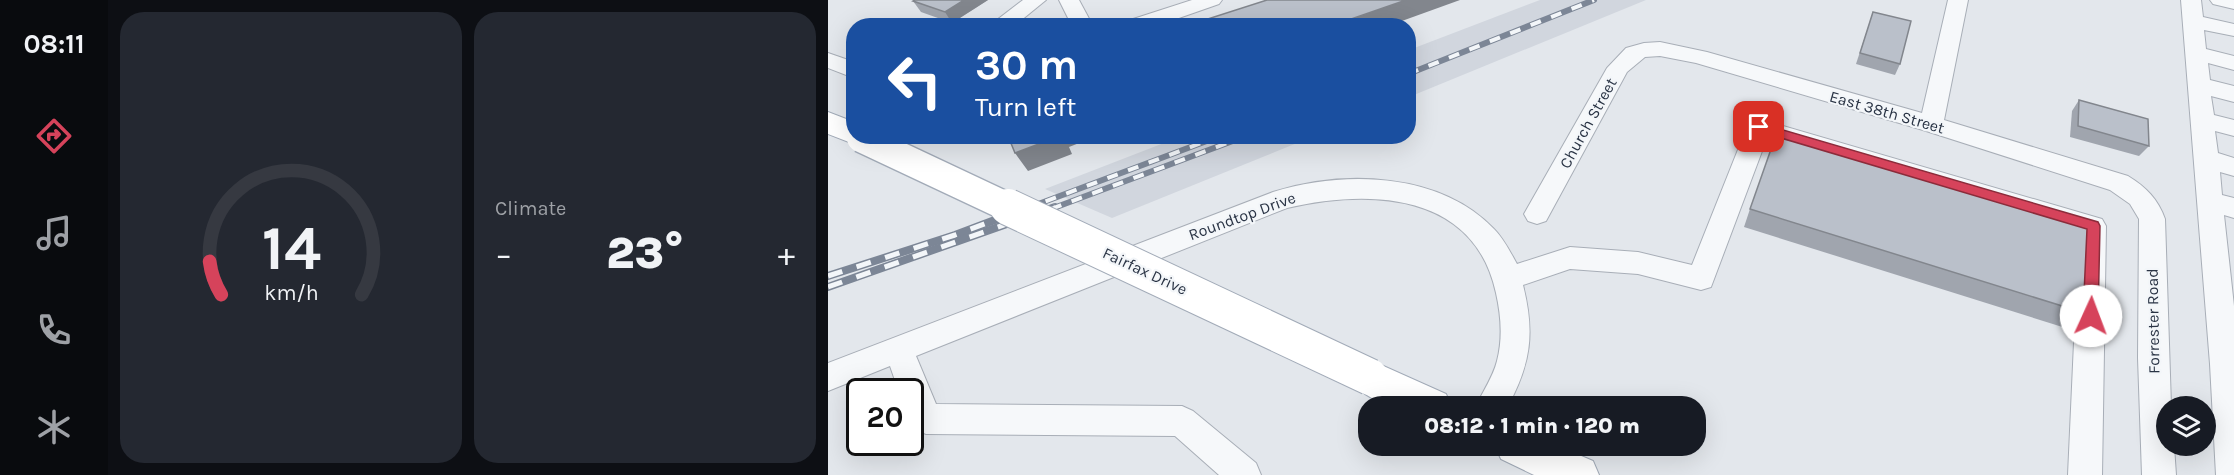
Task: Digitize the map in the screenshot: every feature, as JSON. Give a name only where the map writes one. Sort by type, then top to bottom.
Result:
[{"type":"main road","name":"Fairfax Drive","points":[[828,123],[846,131]]},
{"type":"main road","name":"Fairfax Drive","points":[[875,144],[1411,396]]},
{"type":"main road","points":[[1537,456],[1578,475]]},
{"type":"street","points":[[1010,18],[1036,0]]},
{"type":"street","points":[[1069,0],[1079,18]]},
{"type":"street","points":[[1157,18],[1212,0]]},
{"type":"street","points":[[1931,124],[1958,0]]},
{"type":"street","points":[[2220,0],[2234,3]]},
{"type":"street","points":[[2192,10],[2234,30]]},
{"type":"street","points":[[2192,10],[2206,159],[2222,205],[2230,361],[2226,393],[2234,475]]},
{"type":"street","name":"East 38th Street","points":[[1653,49],[1699,57],[1931,124],[2119,183]]},
{"type":"street","name":"Church Street","points":[[1537,214],[1618,68],[1634,53],[1653,49]]},
{"type":"street","points":[[2196,53],[2234,63]]},
{"type":"street","points":[[828,60],[846,68]]},
{"type":"street","points":[[2199,85],[2234,94]]},
{"type":"street","points":[[2202,120],[2234,128]]},
{"type":"street","points":[[1509,278],[1570,258],[1638,263],[1701,279],[1759,127],[2093,226],[2085,475]]},
{"type":"street","points":[[2206,159],[2234,167]]},
{"type":"street","name":"Forrester Road","points":[[2119,183],[2142,199],[2149,208],[2152,219],[2153,358],[2159,475]]},
{"type":"street","name":"Roundtop Drive","points":[[828,377],[1282,200],[1320,190],[1360,187],[1394,189],[1427,199],[1468,220],[1489,241],[1509,278],[1513,292],[1517,330],[1511,371],[1497,396]]},
{"type":"street","points":[[898,349],[926,419],[1182,420],[1244,475]]},
{"type":"shaded area","points":[[1540,0],[1646,0],[1416,94],[1416,47]]},
{"type":"shaded area","points":[[1161,144],[1295,144],[1112,218],[1045,189]]},
{"type":"building","points":[[964,0],[945,12],[913,1]]},
{"type":"building","points":[[1267,0],[1406,0],[1354,18],[1211,18]]},
{"type":"building","points":[[1873,12],[1911,21],[1900,64],[1860,53]]},
{"type":"building","points":[[2079,100],[2148,119],[2149,146],[2078,126]]},
{"type":"building","points":[[1776,135],[2088,223],[2088,314],[1750,209]]},
{"type":"building","points":[[1011,144],[1039,144],[1015,153]]},
{"type":"railway","points":[[1416,71],[1594,0]]},
{"type":"railway","points":[[1025,209],[1199,144]]},
{"type":"railway","points":[[1051,209],[1225,144]]},
{"type":"railway","points":[[828,276],[955,235],[1029,207]]},
{"type":"railway","points":[[828,287],[1055,207]]},
{"type":"route","points":[[1759,127],[2093,226],[2091,316]]}]
